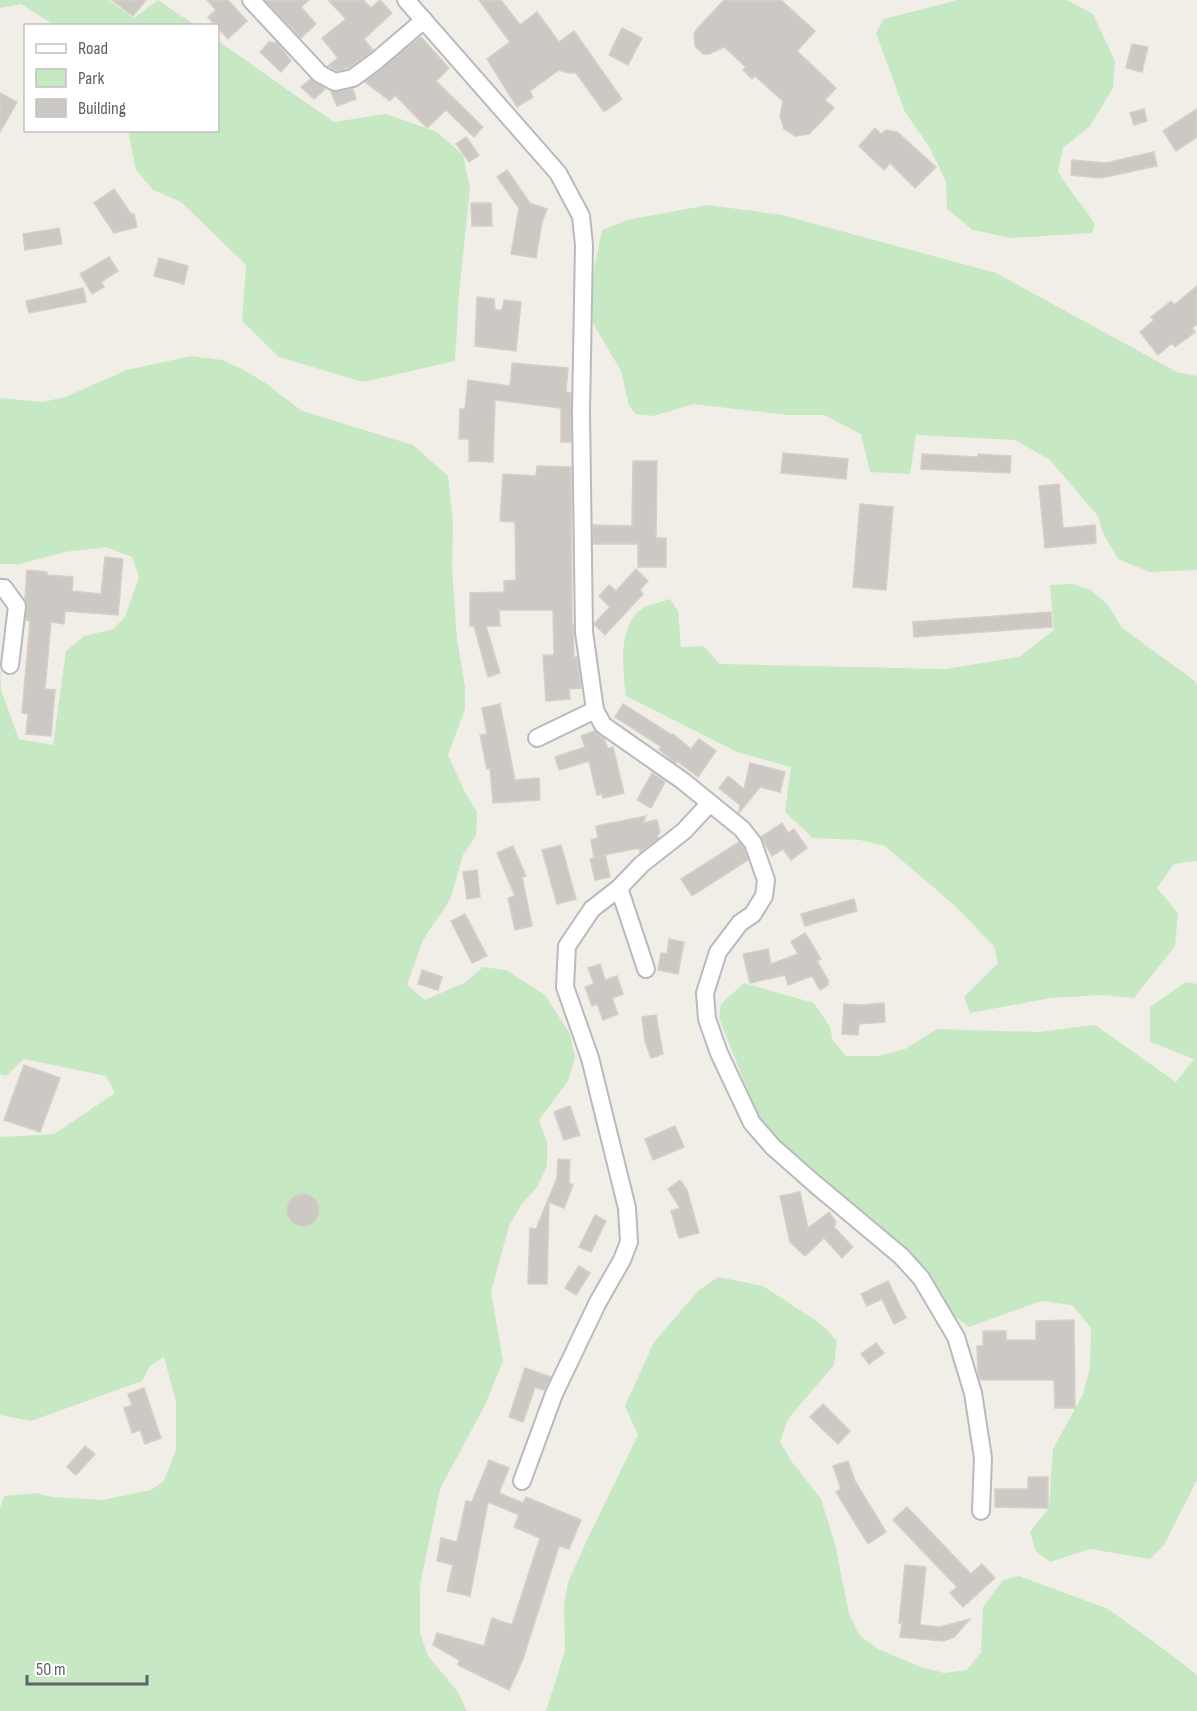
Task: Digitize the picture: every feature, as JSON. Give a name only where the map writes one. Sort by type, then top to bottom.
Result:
[{"type":"street","points":[[252,0],[320,74],[335,82],[353,78],[424,20]]},
{"type":"street","points":[[406,0],[558,173],[581,216],[584,245],[581,411],[584,632],[595,710],[603,725],[683,781],[742,829],[753,843],[766,880],[764,896],[753,914],[740,923],[718,952],[705,993],[707,1019],[719,1053],[752,1123],[798,1169],[901,1256],[921,1278],[956,1337],[973,1393],[983,1458],[981,1511]]},
{"type":"street","points":[[0,588],[4,588],[17,606],[10,665]]},
{"type":"street","points":[[537,738],[595,710]]},
{"type":"street","points":[[522,1481],[554,1394],[629,1242],[627,1208],[590,1058],[565,987],[567,946],[592,909],[619,888],[642,864],[684,831],[710,803]]},
{"type":"street","points":[[619,888],[646,969]]},
{"type":"green space","points":[[0,0],[109,0],[134,18],[158,0],[194,24],[52,24],[21,4],[0,8]]},
{"type":"green space","points":[[958,0],[1067,0],[1093,14],[1115,61],[1113,88],[1090,126],[1063,148],[1058,171],[1095,224],[1092,233],[1011,238],[973,230],[947,209],[946,182],[930,148],[905,112],[876,33],[884,19]]},
{"type":"green space","points":[[219,42],[334,122],[386,114],[437,132],[463,155],[470,188],[459,294],[455,361],[363,382],[279,357],[242,321],[246,265],[181,202],[153,190],[136,170],[128,132],[219,132]]},
{"type":"green space","points":[[708,205],[782,215],[996,273],[1177,372],[1197,376],[1197,570],[1150,572],[1118,559],[1103,533],[1098,516],[1050,460],[1015,440],[916,435],[910,474],[870,472],[861,434],[824,415],[787,415],[693,404],[654,416],[636,414],[629,406],[621,371],[593,323],[592,279],[602,230],[627,220]]},
{"type":"green space","points":[[191,356],[222,360],[244,370],[302,411],[413,445],[448,476],[453,523],[452,569],[457,640],[465,686],[465,709],[448,755],[477,812],[476,836],[463,855],[450,900],[423,940],[407,985],[425,1000],[466,982],[483,967],[506,970],[545,995],[570,1034],[575,1058],[568,1081],[539,1120],[547,1142],[547,1166],[537,1187],[521,1205],[509,1226],[491,1292],[503,1361],[485,1405],[440,1489],[420,1585],[420,1633],[428,1656],[458,1692],[467,1711],[0,1711],[0,1508],[4,1496],[36,1493],[52,1497],[102,1500],[151,1490],[164,1481],[176,1450],[176,1402],[164,1357],[150,1366],[142,1381],[31,1421],[0,1415],[0,1137],[54,1134],[115,1093],[106,1076],[24,1059],[6,1076],[0,1074],[0,658],[1,690],[19,739],[53,745],[66,651],[84,636],[113,629],[125,617],[139,577],[132,557],[106,547],[65,552],[20,564],[0,564],[0,398],[43,402],[65,397],[127,370]]},
{"type":"green space","points":[[1073,584],[1091,590],[1108,605],[1122,628],[1195,681],[1197,685],[1197,861],[1174,864],[1157,888],[1178,913],[1175,946],[1134,998],[1101,995],[1051,998],[970,1013],[964,997],[998,963],[994,946],[953,904],[885,846],[860,840],[813,838],[785,812],[791,767],[737,752],[626,696],[623,661],[625,636],[629,625],[643,608],[670,599],[678,611],[681,647],[703,646],[720,664],[945,669],[1019,657],[1054,630],[1050,585]]},
{"type":"green space","points":[[1186,982],[1197,984],[1197,1480],[1164,1545],[1150,1559],[1090,1549],[1050,1562],[1036,1551],[1030,1532],[1049,1508],[1053,1449],[1083,1394],[1090,1368],[1091,1328],[1072,1305],[1041,1301],[969,1327],[951,1313],[926,1280],[809,1193],[760,1122],[719,1018],[721,1004],[744,983],[814,1003],[830,1027],[833,1041],[846,1056],[878,1056],[905,1049],[937,1029],[1038,1032],[1095,1025],[1176,1082],[1194,1059],[1150,1042],[1150,1007]]},
{"type":"green space","points":[[718,1277],[763,1286],[821,1324],[837,1341],[834,1365],[788,1419],[780,1442],[792,1462],[821,1499],[835,1544],[849,1614],[859,1635],[878,1649],[921,1667],[944,1673],[967,1670],[981,1652],[983,1607],[1003,1580],[1019,1576],[1108,1609],[1165,1650],[1197,1675],[1197,1711],[546,1711],[565,1651],[564,1605],[568,1582],[638,1435],[625,1406],[654,1342],[699,1290]]},
{"type":"building","points":[[112,0],[146,0],[133,16]]},
{"type":"building","points":[[207,0],[228,0],[247,21],[228,39],[219,29],[219,24],[214,24],[208,17],[216,10]]},
{"type":"building","points":[[265,0],[309,0],[301,7],[316,24],[301,38]]},
{"type":"building","points":[[328,0],[363,0],[371,8],[380,0],[392,13],[364,39],[373,50],[349,68],[345,67],[346,69],[337,71],[328,66],[338,58],[322,38],[346,19]]},
{"type":"building","points":[[479,0],[501,0],[520,25],[537,12],[559,42],[574,31],[622,99],[604,112],[576,73],[559,70],[530,91],[533,97],[517,107],[487,59],[510,42]]},
{"type":"building","points":[[724,0],[781,0],[815,31],[797,51],[836,88],[825,100],[834,108],[809,134],[795,136],[784,129],[780,116],[783,101],[755,76],[752,79],[743,70],[746,67],[724,47],[709,54],[703,54],[695,46],[694,34],[697,29]]},
{"type":"building","points":[[622,28],[642,38],[628,65],[609,55]]},
{"type":"building","points":[[421,37],[449,68],[436,81],[483,127],[474,137],[446,110],[427,128],[395,95],[390,101],[365,82]]},
{"type":"building","points":[[269,42],[277,43],[291,61],[281,72],[260,52]]},
{"type":"building","points":[[1132,44],[1148,47],[1142,72],[1126,68]]},
{"type":"building","points":[[311,79],[325,89],[314,99],[301,87]]},
{"type":"building","points":[[353,89],[356,99],[337,106],[331,92]]},
{"type":"building","points":[[0,93],[17,102],[0,132]]},
{"type":"building","points":[[1144,109],[1147,121],[1134,125],[1130,113]]},
{"type":"building","points":[[1197,109],[1197,137],[1176,151],[1163,131]]},
{"type":"building","points":[[875,128],[881,134],[886,130],[897,132],[936,167],[915,188],[890,163],[884,170],[859,146]]},
{"type":"building","points":[[466,137],[479,155],[469,162],[456,144]]},
{"type":"building","points":[[1154,152],[1157,166],[1101,178],[1071,175],[1072,160],[1106,163]]},
{"type":"building","points":[[507,170],[530,203],[547,209],[542,222],[536,258],[511,254],[519,208],[497,177]]},
{"type":"building","points":[[114,189],[131,214],[134,214],[137,227],[114,233],[94,203]]},
{"type":"building","points":[[471,203],[491,203],[492,226],[472,226]]},
{"type":"building","points":[[59,228],[62,244],[25,250],[23,234]]},
{"type":"building","points":[[109,257],[118,271],[101,282],[104,287],[92,294],[80,274]]},
{"type":"building","points":[[159,258],[188,266],[184,284],[154,276]]},
{"type":"building","points":[[1197,286],[1197,324],[1192,328],[1195,332],[1175,347],[1172,343],[1158,355],[1140,332],[1154,320],[1151,317],[1171,301],[1174,305]]},
{"type":"building","points":[[83,288],[86,302],[29,313],[26,301]]},
{"type":"building","points":[[477,297],[494,299],[495,310],[502,310],[504,300],[521,302],[516,351],[475,346]]},
{"type":"building","points":[[512,363],[568,368],[566,392],[571,393],[571,442],[561,442],[561,408],[495,400],[493,462],[469,461],[469,439],[459,439],[460,409],[465,409],[468,380],[510,386]]},
{"type":"building","points":[[783,453],[848,459],[846,479],[781,473]]},
{"type":"building","points":[[922,454],[1011,456],[1010,473],[921,469]]},
{"type":"building","points":[[633,461],[657,461],[656,538],[666,538],[666,567],[638,567],[638,544],[593,544],[593,525],[632,526]]},
{"type":"building","points":[[537,466],[571,467],[572,626],[573,624],[574,657],[577,657],[581,688],[569,689],[570,699],[546,701],[543,655],[554,655],[553,610],[499,610],[500,626],[486,626],[500,673],[488,677],[474,626],[470,626],[470,593],[504,592],[504,581],[516,580],[515,522],[500,521],[503,474],[536,476]]},
{"type":"building","points":[[1059,484],[1063,528],[1095,525],[1096,543],[1045,548],[1039,486]]},
{"type":"building","points":[[860,504],[893,507],[886,590],[853,587]]},
{"type":"building","points":[[105,557],[123,559],[118,615],[65,611],[64,624],[51,622],[45,689],[55,690],[51,736],[26,734],[28,714],[22,713],[30,621],[26,620],[27,570],[47,572],[47,575],[73,577],[72,591],[101,594]]},
{"type":"building","points":[[636,569],[648,581],[640,590],[643,594],[605,635],[594,624],[610,607],[599,596],[609,585],[616,591]]},
{"type":"building","points":[[1051,612],[1052,627],[914,637],[913,622]]},
{"type":"building","points":[[500,704],[515,780],[539,778],[540,800],[493,803],[490,768],[487,769],[480,735],[487,734],[482,708]]},
{"type":"building","points":[[623,704],[673,734],[691,749],[699,739],[716,751],[698,777],[677,761],[676,763],[671,760],[659,749],[662,747],[615,717]]},
{"type":"building","points":[[594,731],[604,739],[608,749],[613,747],[624,793],[603,798],[602,794],[597,795],[589,761],[559,770],[555,757],[585,747],[581,736]]},
{"type":"building","points":[[750,763],[785,772],[780,792],[760,787],[739,813],[740,805],[719,788],[728,776],[744,789]]},
{"type":"building","points":[[652,773],[665,782],[651,808],[637,800]]},
{"type":"building","points":[[646,816],[643,823],[657,820],[659,838],[640,852],[639,848],[594,857],[591,840],[598,838],[596,826]]},
{"type":"building","points":[[782,823],[788,833],[794,829],[807,848],[791,860],[783,849],[772,856],[761,837]]},
{"type":"building","points":[[739,842],[748,860],[692,896],[681,879]]},
{"type":"building","points":[[561,845],[576,899],[557,904],[542,850]]},
{"type":"building","points":[[513,846],[526,876],[522,877],[532,926],[515,930],[508,898],[515,896],[497,853]]},
{"type":"building","points":[[605,855],[610,877],[595,880],[590,859]]},
{"type":"building","points":[[477,870],[480,897],[467,899],[463,872]]},
{"type":"building","points":[[854,899],[857,911],[805,926],[801,914]]},
{"type":"building","points":[[465,914],[487,956],[472,963],[451,921]]},
{"type":"building","points":[[805,933],[821,959],[817,961],[828,980],[828,985],[820,990],[812,976],[788,985],[785,975],[750,983],[743,954],[768,949],[771,964],[798,954],[791,942]]},
{"type":"building","points":[[669,939],[684,942],[678,974],[658,970],[661,953],[667,954]]},
{"type":"building","points":[[600,964],[605,980],[617,976],[623,994],[612,998],[618,1014],[603,1020],[597,1004],[592,1006],[585,987],[594,984],[588,968]]},
{"type":"building","points":[[422,970],[442,977],[438,990],[418,984]]},
{"type":"building","points":[[884,1003],[885,1022],[859,1024],[858,1035],[842,1034],[844,1004]]},
{"type":"building","points":[[656,1015],[663,1054],[651,1058],[645,1041],[642,1017]]},
{"type":"building","points":[[24,1065],[60,1078],[40,1132],[4,1120]]},
{"type":"building","points":[[570,1106],[580,1135],[564,1140],[554,1112]]},
{"type":"building","points":[[675,1126],[684,1147],[653,1160],[645,1139]]},
{"type":"building","points":[[558,1159],[570,1160],[569,1183],[573,1185],[564,1208],[549,1202],[547,1284],[528,1284],[530,1228],[536,1229],[557,1178]]},
{"type":"building","points":[[680,1180],[687,1190],[699,1233],[679,1238],[671,1211],[680,1208],[668,1189]]},
{"type":"building","points":[[800,1192],[808,1228],[829,1212],[836,1222],[834,1227],[853,1247],[842,1258],[824,1238],[805,1256],[790,1242],[780,1196]]},
{"type":"building","points":[[303,1194],[314,1199],[319,1210],[314,1221],[303,1226],[292,1221],[287,1210],[292,1199]]},
{"type":"building","points":[[595,1215],[606,1221],[591,1252],[579,1247]]},
{"type":"building","points":[[579,1266],[590,1273],[576,1295],[565,1288]]},
{"type":"building","points":[[888,1281],[906,1318],[894,1324],[882,1299],[867,1306],[861,1294]]},
{"type":"building","points":[[1074,1320],[1075,1408],[1055,1408],[1054,1380],[980,1380],[977,1346],[983,1346],[983,1331],[1006,1331],[1006,1340],[1036,1340],[1036,1321]]},
{"type":"building","points":[[876,1343],[884,1353],[869,1364],[861,1354]]},
{"type":"building","points":[[525,1368],[551,1377],[544,1390],[535,1387],[523,1422],[509,1417]]},
{"type":"building","points":[[144,1388],[161,1438],[145,1444],[140,1430],[132,1433],[124,1408],[132,1405],[128,1394]]},
{"type":"building","points":[[823,1404],[850,1431],[838,1444],[810,1417]]},
{"type":"building","points":[[85,1446],[95,1454],[76,1475],[67,1467]]},
{"type":"building","points":[[489,1460],[509,1468],[499,1493],[523,1503],[526,1497],[581,1520],[569,1549],[559,1546],[523,1659],[509,1690],[458,1665],[459,1660],[433,1645],[437,1633],[484,1646],[492,1618],[512,1625],[540,1538],[514,1527],[519,1515],[488,1502],[470,1596],[447,1591],[453,1565],[437,1561],[441,1538],[457,1542],[466,1501],[472,1502]]},
{"type":"building","points":[[848,1461],[855,1481],[886,1532],[868,1544],[836,1492],[841,1489],[833,1466]]},
{"type":"building","points":[[1028,1477],[1048,1477],[1048,1508],[995,1507],[995,1489],[1028,1489]]},
{"type":"building","points":[[907,1507],[971,1574],[982,1564],[995,1578],[963,1607],[950,1593],[957,1587],[893,1520]]},
{"type":"building","points":[[905,1565],[926,1567],[920,1625],[940,1627],[970,1619],[954,1637],[943,1641],[900,1637],[902,1623],[899,1623]]}]
